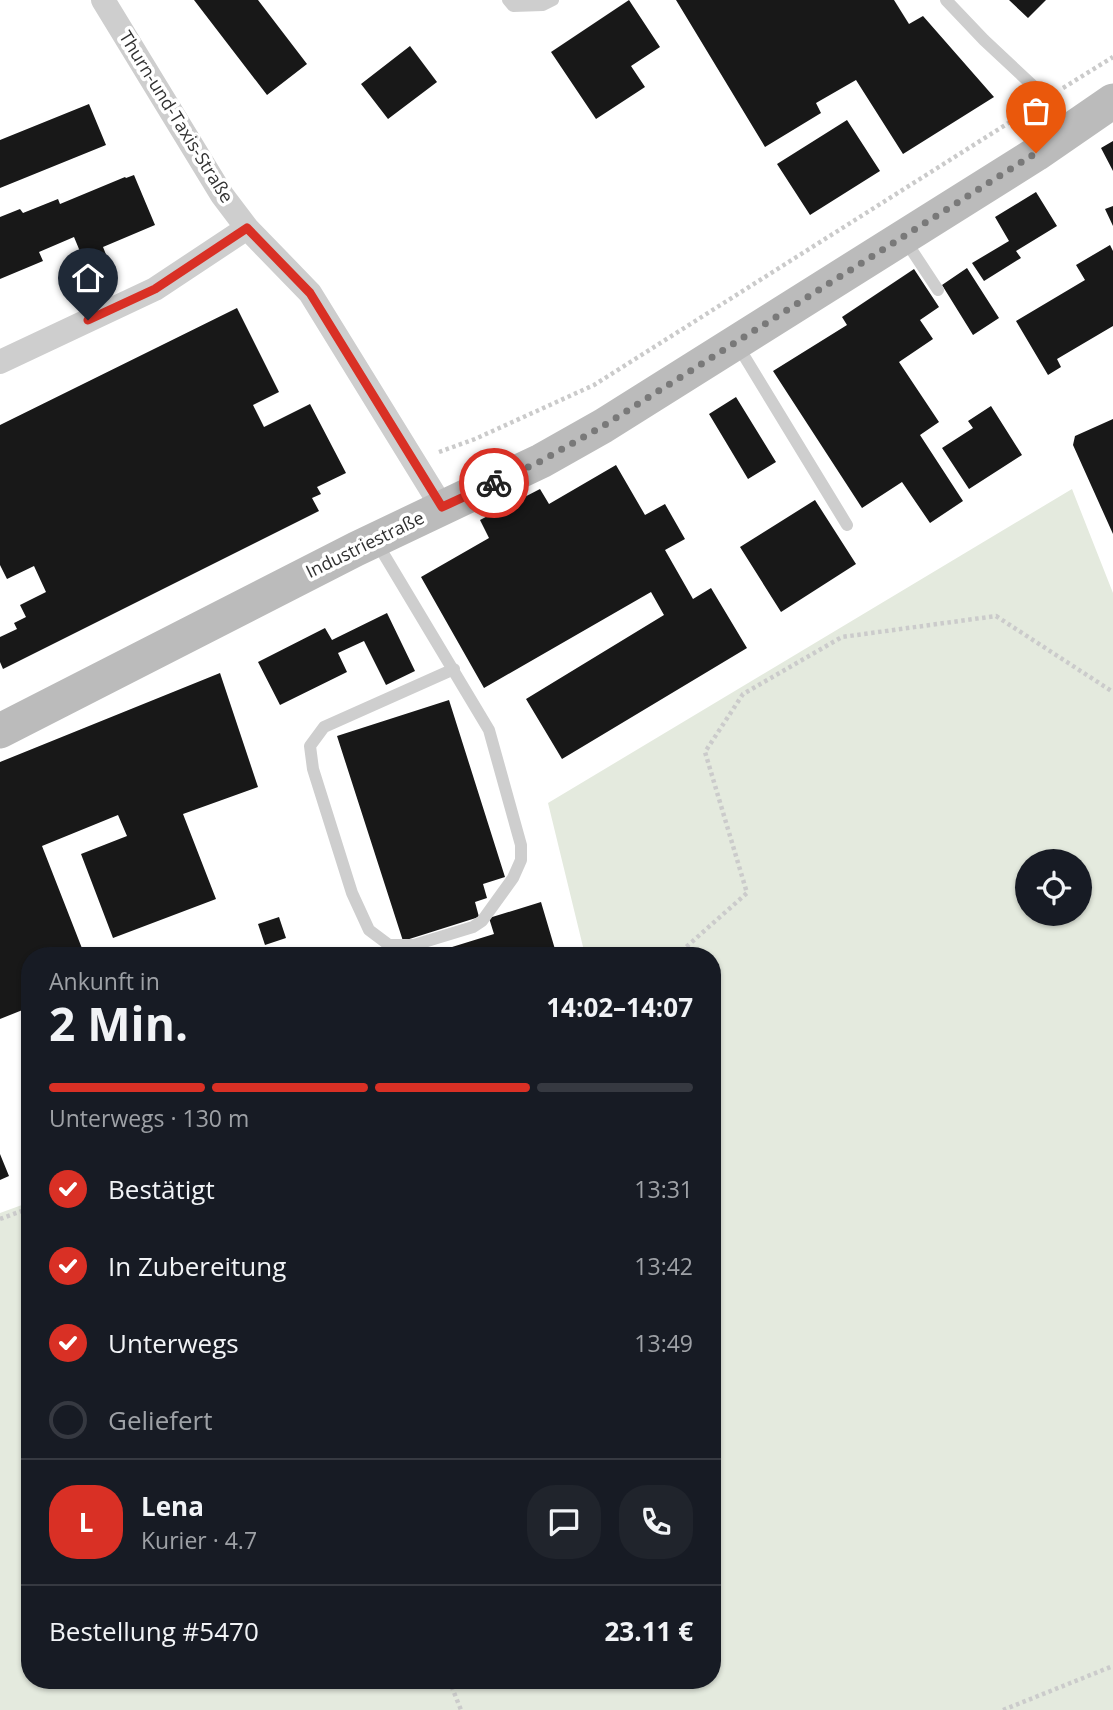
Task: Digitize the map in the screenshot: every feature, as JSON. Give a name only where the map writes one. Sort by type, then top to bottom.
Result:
[{"type":"street","name":"Thurn-und-Taxis-Straße","points":[[103,0],[222,195],[247,228],[310,293],[442,507]]},
{"type":"street","name":"Industriestraße","points":[[0,731],[375,540],[541,461],[603,426],[1070,131],[1113,101]]},
{"type":"street","points":[[0,362],[155,289],[247,228]]},
{"type":"lane","points":[[508,0],[513,6],[543,5],[553,0]]},
{"type":"lane","points":[[946,0],[1047,99],[1070,131]]},
{"type":"lane","points":[[903,237],[938,290]]},
{"type":"lane","points":[[736,342],[847,525]]},
{"type":"lane","points":[[375,540],[454,669],[489,730],[521,845],[521,860],[513,878],[482,921],[473,927],[414,946],[389,946],[369,930],[352,893],[313,769],[310,746],[324,727],[454,669]]},
{"type":"path","points":[[413,461],[475,439],[594,385],[1113,57]]},
{"type":"path","points":[[686,947],[747,893],[705,752],[743,694],[842,637],[996,616],[1113,692]]},
{"type":"path","points":[[0,1219],[21,1211]]},
{"type":"path","points":[[1003,1710],[1113,1666]]},
{"type":"path","points":[[453,1689],[461,1710]]},
{"type":"shaded area","points":[[1072,489],[1113,593],[1113,1710],[0,1710],[0,1213],[21,1205],[21,1689],[721,1689],[721,947],[583,947],[548,803]]},
{"type":"building","points":[[194,0],[258,0],[307,64],[267,95]]},
{"type":"building","points":[[629,0],[660,47],[631,66],[645,87],[596,119],[551,52]]},
{"type":"building","points":[[676,0],[894,0],[909,24],[923,16],[994,97],[903,154],[856,80],[816,103],[821,113],[765,147]]},
{"type":"building","points":[[1009,0],[1046,0],[1028,18]]},
{"type":"building","points":[[410,46],[437,82],[388,119],[361,84]]},
{"type":"building","points":[[89,104],[106,145],[0,188],[0,140]]},
{"type":"building","points":[[847,120],[880,171],[810,215],[777,164]]},
{"type":"building","points":[[1113,141],[1113,171],[1101,148]]},
{"type":"building","points":[[134,175],[155,225],[103,247],[107,257],[86,266],[74,237],[39,252],[43,261],[0,279],[0,217],[20,209],[23,213],[58,199],[60,204]]},
{"type":"building","points":[[1036,192],[1057,226],[1016,251],[1021,258],[984,281],[972,263],[1009,241],[995,217]]},
{"type":"building","points":[[1113,206],[1113,226],[1105,209]]},
{"type":"building","points":[[1110,245],[1113,251],[1113,326],[1057,359],[1061,367],[1048,375],[1016,321],[1085,280],[1076,265]]},
{"type":"building","points":[[967,268],[999,318],[973,335],[942,285]]},
{"type":"building","points":[[914,269],[939,307],[920,320],[933,339],[899,362],[939,422],[920,435],[963,501],[930,523],[902,482],[862,508],[773,371],[847,325],[842,317]]},
{"type":"building","points":[[237,308],[279,392],[253,405],[264,427],[310,404],[346,473],[317,487],[321,494],[312,498],[319,511],[3,669],[0,662],[0,637],[17,629],[14,623],[26,617],[20,605],[46,592],[34,566],[7,579],[0,565],[0,425]]},
{"type":"building","points":[[736,397],[776,462],[748,479],[709,414]]},
{"type":"building","points":[[991,406],[1022,455],[969,489],[942,448],[973,428],[968,421]]},
{"type":"building","points":[[1113,419],[1113,534],[1073,445],[1075,436]]},
{"type":"building","points":[[616,465],[645,515],[665,504],[685,539],[665,550],[693,599],[711,588],[747,648],[562,759],[526,699],[664,615],[651,592],[484,688],[421,577],[489,538],[480,520],[540,489],[549,504]]},
{"type":"building","points":[[815,500],[856,564],[781,612],[740,547]]},
{"type":"building","points":[[387,613],[415,671],[386,685],[364,641],[338,653],[347,672],[280,705],[258,662],[325,628],[332,640]]},
{"type":"building","points":[[220,673],[258,787],[183,814],[216,899],[113,938],[81,854],[127,836],[118,815],[42,846],[81,947],[21,947],[21,1011],[0,1019],[0,762]]},
{"type":"building","points":[[449,700],[505,877],[483,884],[487,898],[475,902],[479,917],[403,941],[337,736]]},
{"type":"building","points":[[541,902],[554,947],[452,947],[494,934],[489,918]]},
{"type":"building","points":[[279,917],[286,938],[265,945],[258,924]]},
{"type":"building","points":[[0,1154],[9,1176],[0,1180]]},
{"type":"way so far","points":[[494,483],[541,461],[603,426],[1036,153]]},
{"type":"route","points":[[88,320],[155,289],[247,228],[310,293],[442,507],[494,483]]}]
